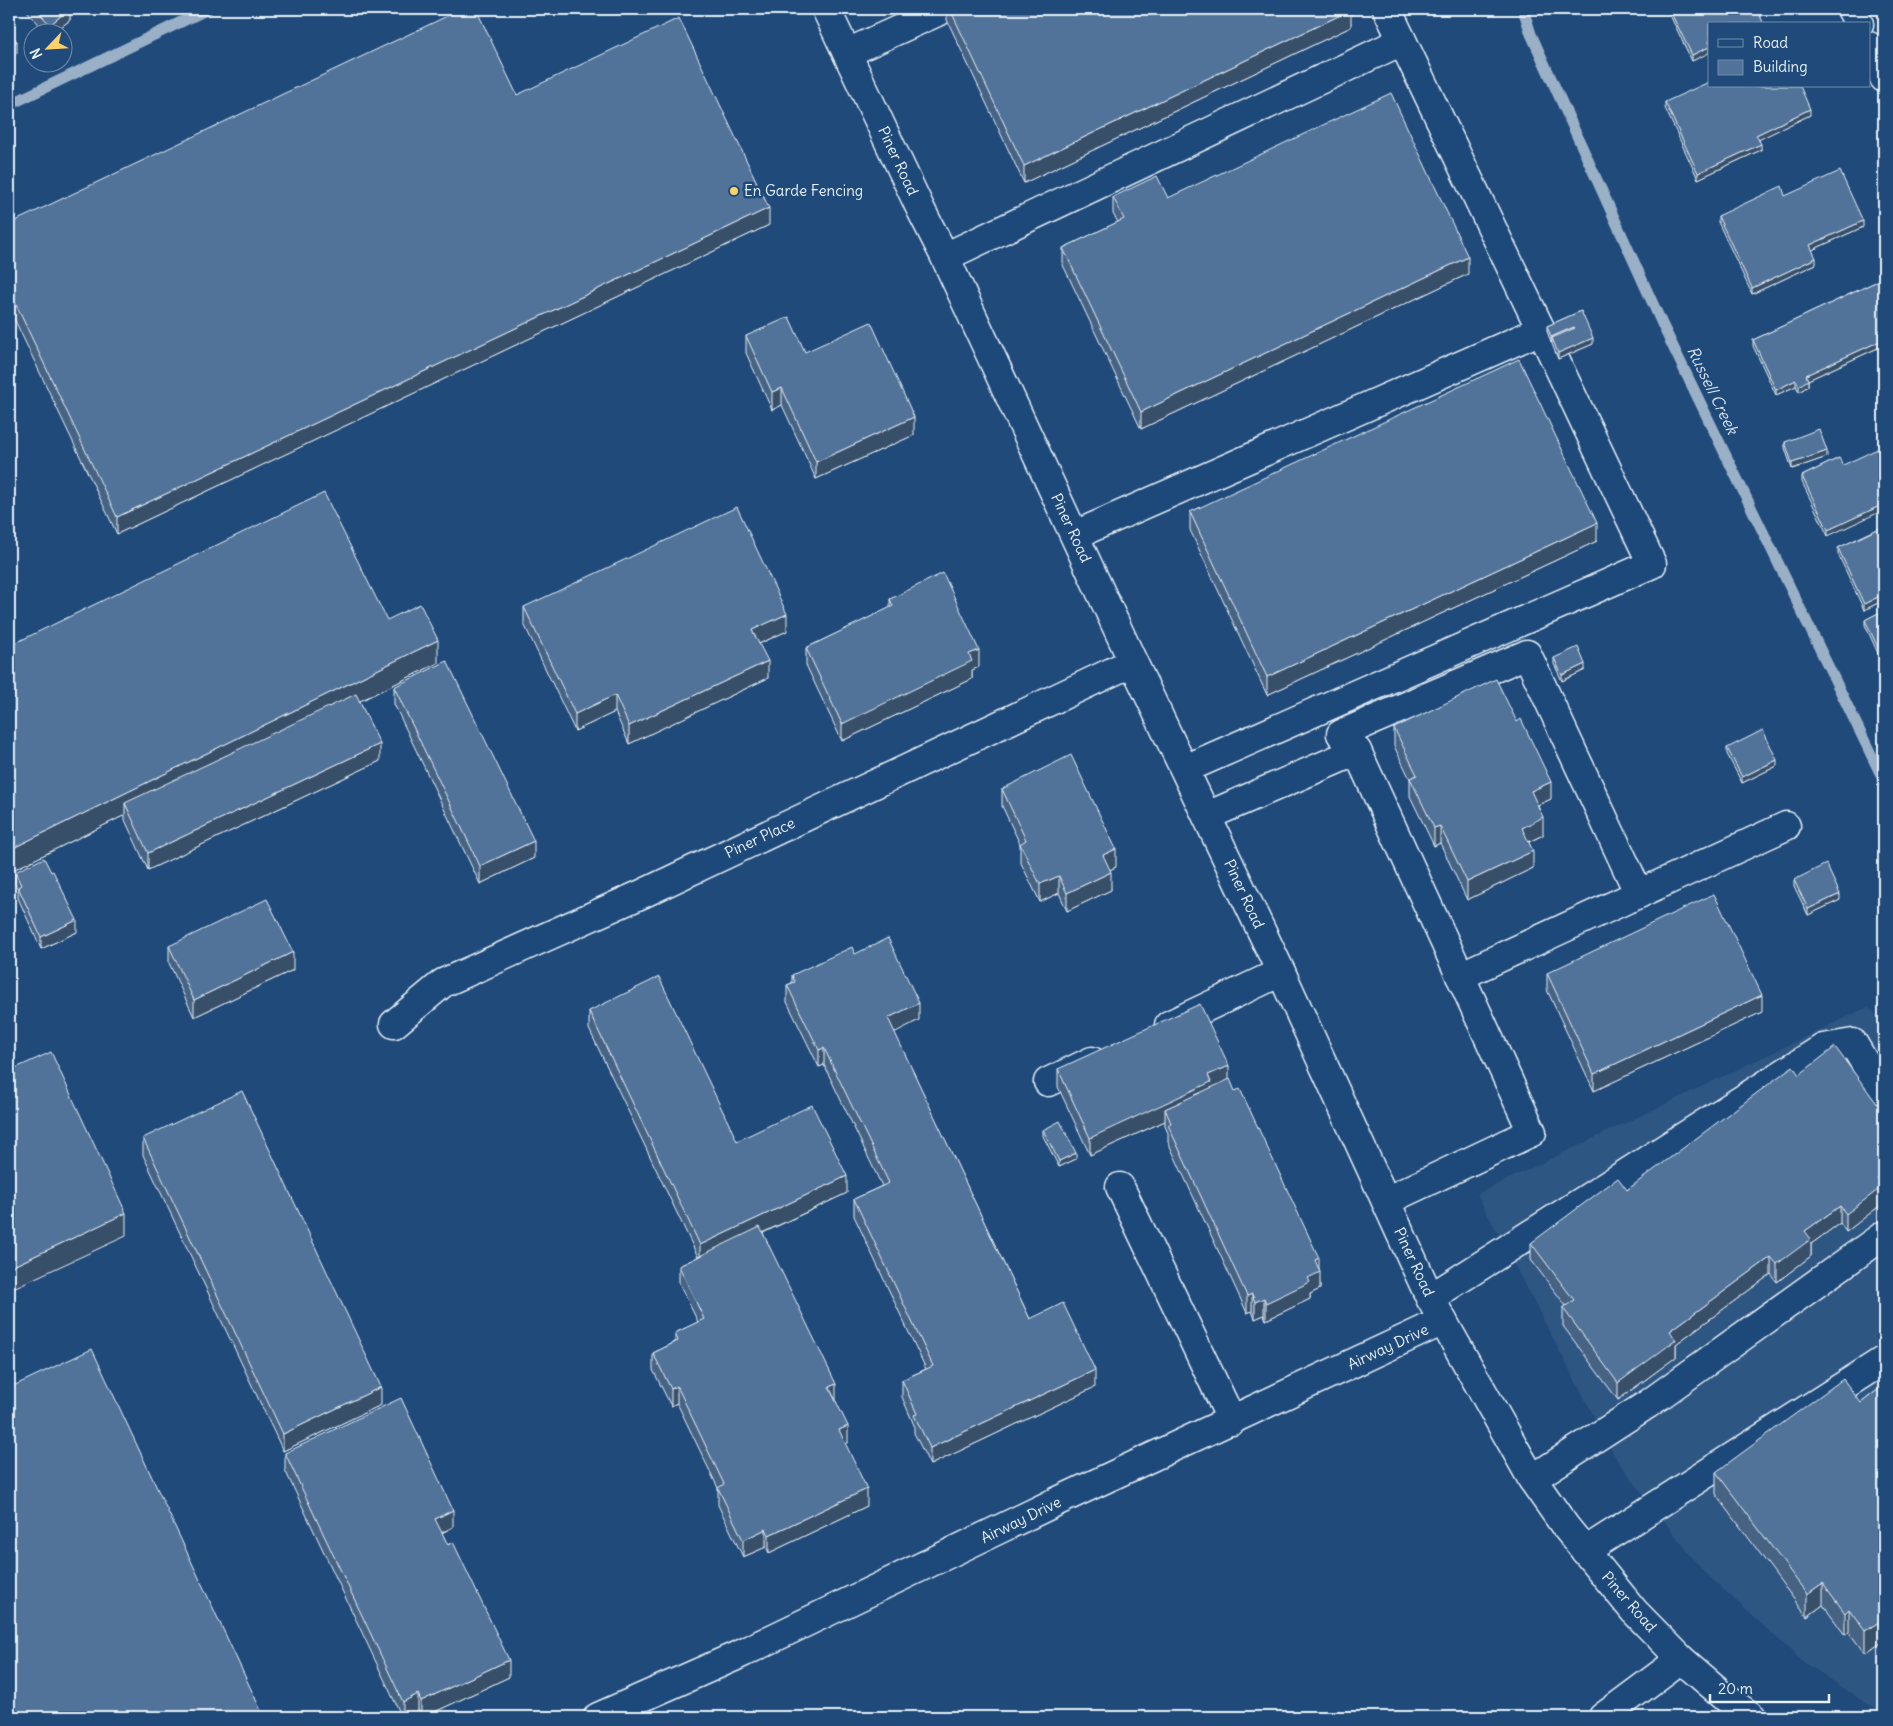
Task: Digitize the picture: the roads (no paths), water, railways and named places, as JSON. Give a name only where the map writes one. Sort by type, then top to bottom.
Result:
[{"type":"main road","name":"Piner Road","points":[[826,9],[945,257],[1437,1309],[1532,1479],[1585,1551],[1634,1611],[1681,1658],[1731,1702],[1752,1717]]},
{"type":"main road","points":[[847,53],[944,9]]},
{"type":"main road","points":[[1185,769],[1652,564],[1387,9]]},
{"type":"main road","points":[[1852,9],[1858,22]]},
{"type":"main road","points":[[945,257],[1402,40]]},
{"type":"main road","points":[[1870,48],[1884,78]]},
{"type":"main road","points":[[1075,535],[1541,330]]},
{"type":"main road","points":[[1386,1201],[1532,1132],[1357,751],[1341,734],[1526,654],[1639,894]]},
{"type":"main road","name":"Piner Place","points":[[394,1024],[443,983],[644,893],[1134,662]]},
{"type":"main road","points":[[1207,816],[1357,751]]},
{"type":"main road","points":[[1460,976],[1786,826]]},
{"type":"main road","points":[[1144,1036],[1281,972]]},
{"type":"main road","name":"Airway Drive","points":[[598,1717],[743,1652],[1078,1492],[1232,1421],[1437,1309],[1823,1048],[1853,1043],[1884,1095]]},
{"type":"main road","points":[[1048,1082],[1118,1049]]},
{"type":"main road","points":[[1120,1186],[1232,1421]]},
{"type":"main road","points":[[1532,1479],[1648,1404],[1884,1235]]},
{"type":"main road","points":[[1585,1551],[1884,1360]]},
{"type":"main road","points":[[1602,1717],[1681,1658]]},
{"type":"waterway","points":[[9,105],[208,9]]},
{"type":"waterway","name":"Russell Creek","points":[[1523,9],[1531,34],[1663,326],[1884,781]]},
{"type":"place","name":"En Garde Fencing","points":[[734,191]]}]
